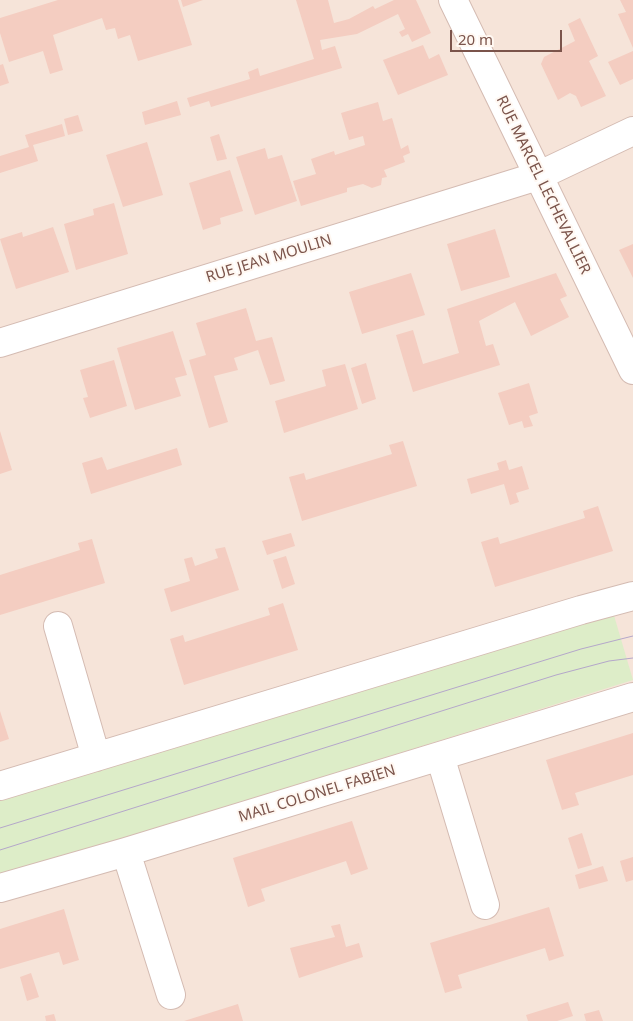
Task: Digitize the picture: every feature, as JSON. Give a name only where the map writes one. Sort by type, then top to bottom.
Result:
[{"type":"street","name":"RUE MARCEL LECHEVALLIER","points":[[453,0],[633,370]]},
{"type":"street","name":"RUE JEAN MOULIN","points":[[0,342],[538,176],[633,131]]},
{"type":"street","points":[[0,786],[633,596]]},
{"type":"street","points":[[58,626],[96,756]]},
{"type":"street","name":"MAIL COLONEL FABIEN","points":[[0,888],[126,852],[633,697]]},
{"type":"street","points":[[440,756],[485,905]]},
{"type":"street","points":[[126,852],[171,995]]},
{"type":"shaded area","points":[[0,0],[633,0],[633,1021],[0,1021]]},
{"type":"green space","points":[[613,612],[633,680],[0,878],[0,801]]},
{"type":"building","points":[[58,0],[178,0],[192,45],[138,61],[130,35],[118,39],[115,28],[106,30],[102,18],[53,35],[63,70],[50,74],[43,51],[9,62],[0,33],[0,18]]},
{"type":"building","points":[[181,0],[203,0],[183,7]]},
{"type":"building","points":[[296,0],[328,0],[334,23],[349,19],[373,6],[375,9],[394,0],[416,0],[431,33],[412,42],[408,34],[402,37],[399,32],[405,29],[398,14],[357,34],[320,40],[322,50],[335,46],[342,68],[211,107],[209,101],[190,107],[187,98],[250,79],[248,72],[258,68],[260,76],[314,59]]},
{"type":"building","points":[[620,0],[633,0],[633,48],[618,14],[626,12]]},
{"type":"building","points":[[580,18],[598,56],[589,61],[606,96],[581,107],[576,96],[570,93],[558,100],[541,64],[544,57],[575,41],[568,24]]},
{"type":"building","points":[[423,45],[429,59],[439,54],[448,75],[398,95],[383,60]]},
{"type":"building","points":[[633,51],[633,79],[620,85],[608,62]]},
{"type":"building","points":[[3,64],[9,83],[0,86],[0,65]]},
{"type":"building","points":[[177,101],[181,115],[145,125],[142,112]]},
{"type":"building","points":[[378,102],[383,121],[392,118],[401,149],[408,145],[410,153],[403,156],[405,162],[384,170],[387,177],[382,178],[381,185],[372,188],[363,184],[347,188],[347,192],[301,206],[293,181],[316,174],[311,159],[334,151],[335,155],[365,145],[363,136],[349,140],[341,113]]},
{"type":"building","points":[[78,115],[83,131],[68,135],[64,119]]},
{"type":"building","points":[[62,124],[65,136],[33,145],[38,161],[0,173],[0,156],[29,147],[25,135]]},
{"type":"building","points":[[219,134],[227,159],[217,161],[210,137]]},
{"type":"building","points":[[147,142],[163,195],[123,207],[106,155]]},
{"type":"building","points":[[265,148],[268,159],[282,155],[297,201],[255,215],[236,157]]},
{"type":"building","points":[[230,170],[243,211],[220,218],[221,224],[203,230],[189,183]]},
{"type":"building","points":[[114,203],[128,254],[76,270],[64,224],[94,215],[93,209]]},
{"type":"building","points":[[53,227],[69,272],[16,289],[0,239],[22,232],[23,237]]},
{"type":"building","points":[[495,229],[510,277],[461,291],[447,244]]},
{"type":"building","points":[[633,244],[633,278],[619,250]]},
{"type":"building","points":[[411,273],[425,315],[362,334],[349,292]]},
{"type":"building","points":[[556,273],[567,296],[560,299],[569,317],[531,336],[515,302],[479,321],[486,346],[493,344],[500,365],[413,392],[396,335],[413,330],[423,364],[459,353],[447,309]]},
{"type":"building","points":[[246,308],[256,341],[272,337],[285,381],[270,385],[258,350],[234,358],[238,370],[214,376],[228,422],[209,428],[189,360],[206,355],[196,323]]},
{"type":"building","points":[[173,331],[187,375],[175,378],[181,396],[135,410],[117,348]]},
{"type":"building","points":[[114,360],[127,406],[90,418],[83,398],[88,397],[80,370]]},
{"type":"building","points":[[366,363],[376,399],[362,404],[351,368]]},
{"type":"building","points":[[345,364],[358,409],[284,433],[275,401],[326,386],[322,370]]},
{"type":"building","points":[[529,383],[538,413],[529,416],[533,426],[524,428],[522,421],[509,425],[498,393]]},
{"type":"building","points":[[0,431],[12,470],[0,474]]},
{"type":"building","points":[[403,441],[417,486],[302,521],[289,477],[304,473],[306,480],[392,454],[389,445]]},
{"type":"building","points":[[177,448],[182,465],[91,494],[82,463],[102,457],[107,470]]},
{"type":"building","points":[[506,460],[509,470],[522,466],[529,489],[516,493],[519,502],[510,505],[504,484],[471,494],[467,479],[499,470],[497,463]]},
{"type":"building","points":[[598,506],[613,551],[495,587],[481,542],[498,537],[500,544],[585,518],[583,511]]},
{"type":"building","points":[[291,533],[295,546],[267,555],[262,541]]},
{"type":"building","points":[[92,539],[105,583],[0,615],[0,575],[80,550],[78,543]]},
{"type":"building","points":[[225,547],[239,590],[171,612],[164,589],[190,581],[184,559],[192,557],[195,566],[218,558],[215,549]]},
{"type":"building","points":[[286,556],[295,584],[282,589],[273,560]]},
{"type":"building","points":[[283,603],[298,650],[184,685],[170,639],[183,635],[185,642],[270,615],[268,608]]},
{"type":"building","points":[[0,711],[9,739],[0,742]]},
{"type":"building","points":[[633,733],[633,775],[575,793],[579,805],[562,810],[546,760]]},
{"type":"building","points":[[352,821],[368,869],[351,875],[346,861],[261,889],[265,901],[248,907],[233,858]]},
{"type":"building","points":[[582,833],[592,865],[578,869],[568,838]]},
{"type":"building","points":[[633,857],[633,880],[626,882],[620,861]]},
{"type":"building","points":[[603,866],[608,881],[579,889],[575,875]]},
{"type":"building","points":[[549,907],[564,956],[549,961],[545,948],[458,975],[462,988],[445,993],[430,943]]},
{"type":"building","points":[[64,909],[79,960],[63,965],[59,952],[0,969],[0,929]]},
{"type":"building","points":[[340,924],[346,947],[359,943],[363,957],[299,978],[290,948],[335,937],[331,926]]},
{"type":"building","points":[[31,973],[39,997],[27,1001],[20,977]]},
{"type":"building","points":[[568,1002],[573,1016],[557,1021],[528,1021],[526,1015]]},
{"type":"building","points":[[238,1004],[243,1021],[184,1021]]},
{"type":"building","points":[[599,1010],[603,1021],[586,1021],[584,1014]]},
{"type":"building","points":[[54,1014],[56,1021],[46,1021],[45,1016]]},
{"type":"tram line","points":[[0,828],[581,649],[633,636]]},
{"type":"tram line","points":[[0,850],[556,675],[609,661],[633,658]]}]
